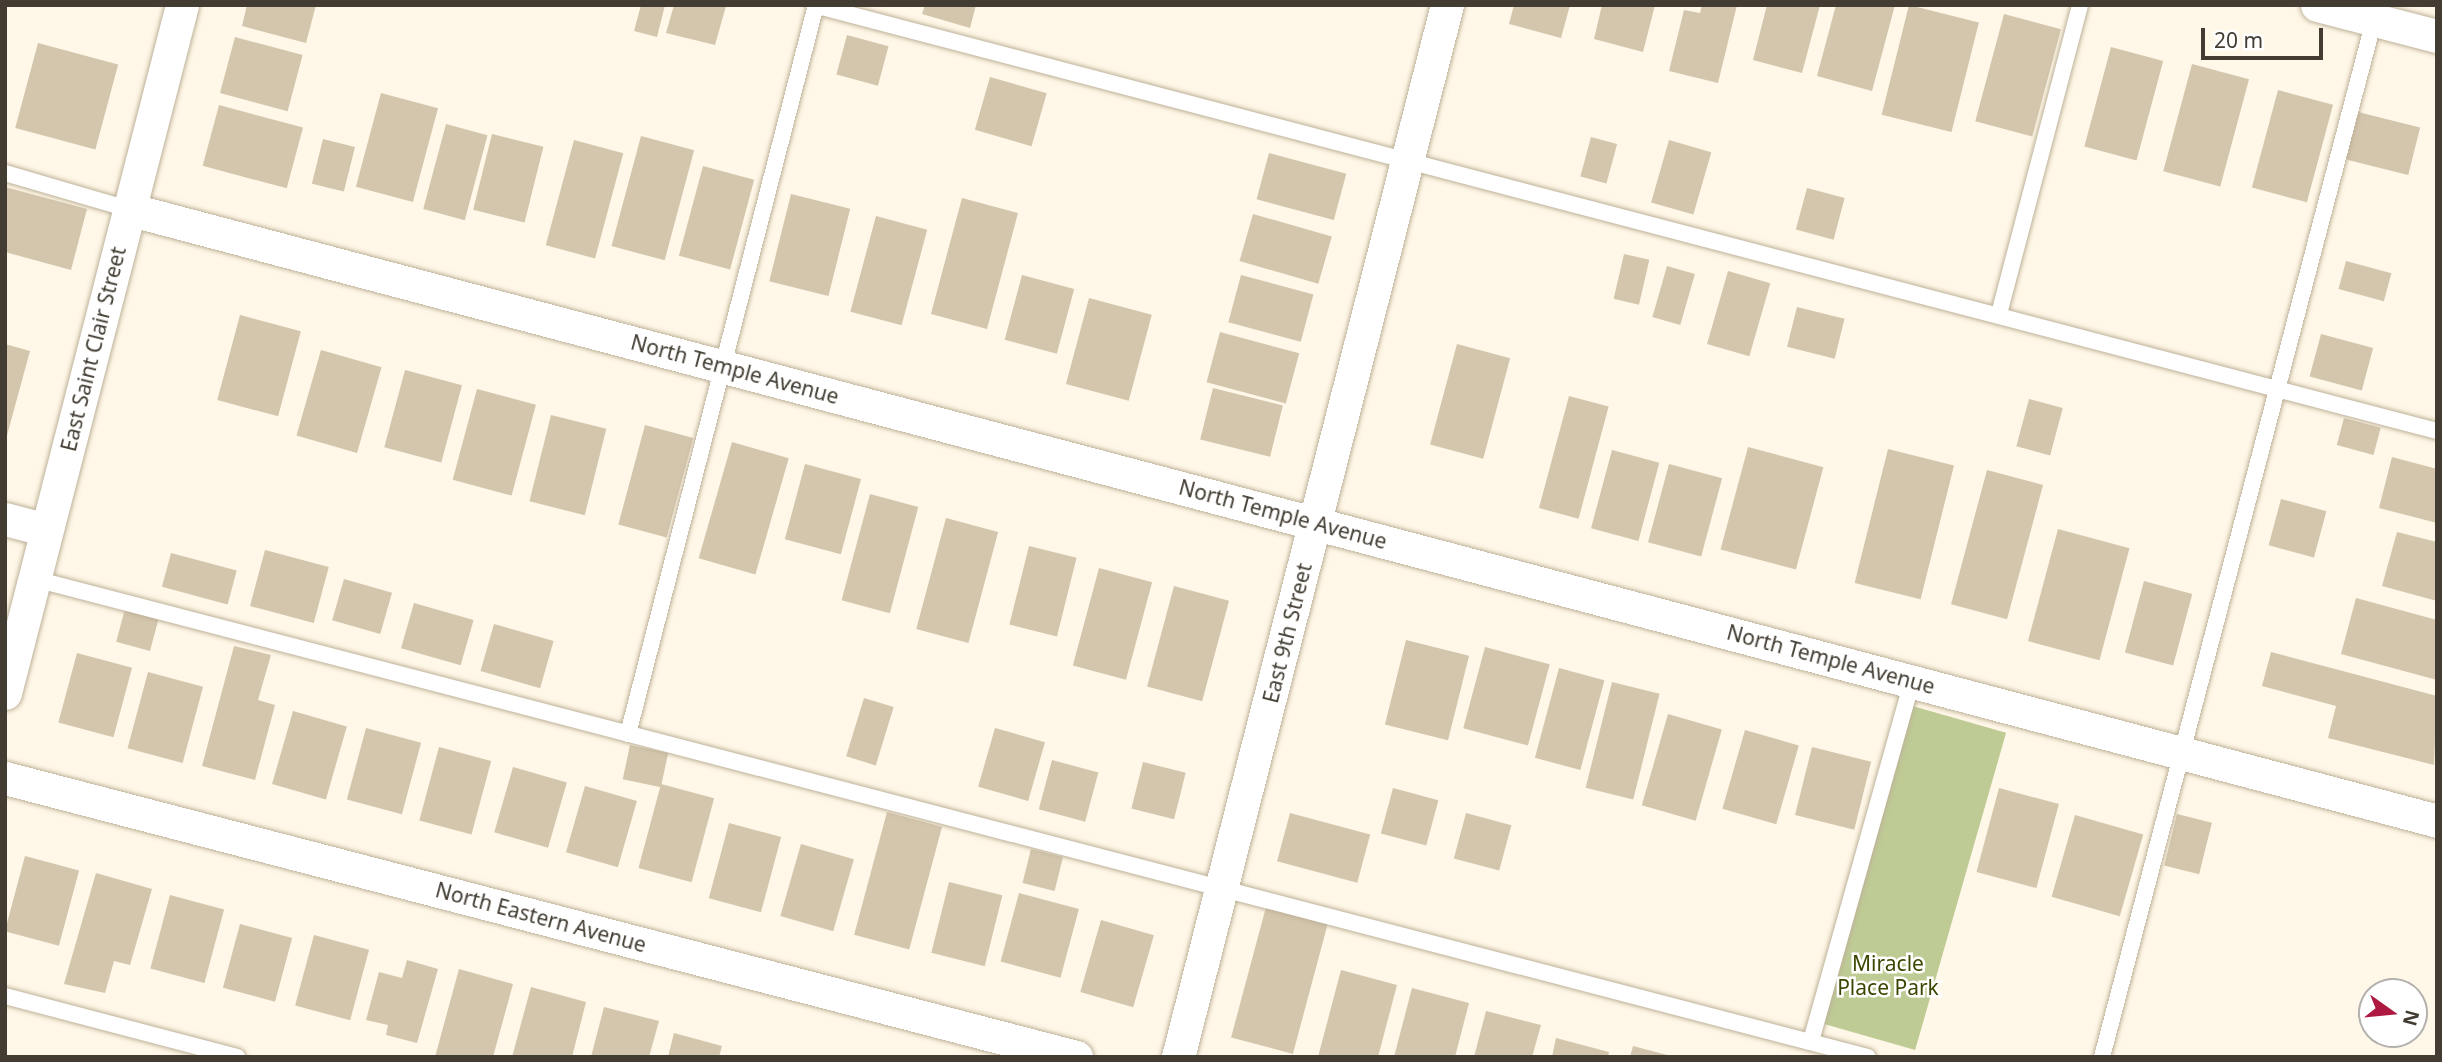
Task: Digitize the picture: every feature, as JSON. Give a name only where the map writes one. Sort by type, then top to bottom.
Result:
[{"type":"street","name":"East Saint Clair Street","points":[[5,693],[182,5]]},
{"type":"street","name":"East 9th Street","points":[[1178,1057],[1447,5]]},
{"type":"street","points":[[2317,5],[2437,36]]},
{"type":"street","name":"North Temple Avenue","points":[[128,209],[2437,821]]},
{"type":"street","points":[[5,519],[47,530]]},
{"type":"street","name":"North Eastern Avenue","points":[[5,778],[1076,1057]]},
{"type":"lane","points":[[628,734],[815,5],[2437,431]]},
{"type":"lane","points":[[1999,314],[2080,5]]},
{"type":"lane","points":[[2102,1057],[2374,20]]},
{"type":"lane","points":[[5,173],[128,209]]},
{"type":"lane","points":[[35,579],[1868,1057]]},
{"type":"lane","points":[[1811,1041],[1912,681]]},
{"type":"lane","points":[[5,996],[237,1057]]},
{"type":"green space","name":"Miracle Place Park","points":[[1909,705],[2006,733],[1915,1050],[1818,1022]]},
{"type":"building","points":[[247,5],[316,5],[306,43],[242,26]]},
{"type":"building","points":[[641,5],[665,5],[657,37],[634,31]]},
{"type":"building","points":[[674,5],[726,6],[715,45],[666,33]]},
{"type":"building","points":[[925,5],[976,5],[970,28],[922,14]]},
{"type":"building","points":[[1514,5],[1570,5],[1561,38],[1509,24]]},
{"type":"building","points":[[1602,5],[1655,5],[1643,52],[1594,39]]},
{"type":"building","points":[[1702,5],[1737,5],[1718,83],[1669,71],[1684,10],[1700,13]]},
{"type":"building","points":[[1767,5],[1820,5],[1802,73],[1753,60]]},
{"type":"building","points":[[1836,5],[1895,5],[1872,91],[1817,76]]},
{"type":"building","points":[[1909,5],[1979,22],[1952,132],[1882,115]]},
{"type":"building","points":[[2004,14],[2061,29],[2032,136],[1975,121]]},
{"type":"building","points":[[847,35],[889,46],[878,86],[836,75]]},
{"type":"building","points":[[235,37],[303,55],[288,111],[220,93]]},
{"type":"building","points":[[38,43],[118,64],[95,149],[15,128]]},
{"type":"building","points":[[2111,47],[2163,61],[2137,160],[2084,146]]},
{"type":"building","points":[[2192,64],[2249,79],[2220,186],[2163,171]]},
{"type":"building","points":[[990,77],[1047,93],[1032,146],[975,130]]},
{"type":"building","points":[[2278,90],[2333,105],[2307,202],[2252,188]]},
{"type":"building","points":[[381,93],[438,108],[413,202],[356,187]]},
{"type":"building","points":[[219,105],[303,128],[287,188],[203,166]]},
{"type":"building","points":[[2358,112],[2420,127],[2408,175],[2346,160]]},
{"type":"building","points":[[446,124],[488,135],[465,220],[423,209]]},
{"type":"building","points":[[492,134],[543,147],[525,223],[473,210]]},
{"type":"building","points":[[641,136],[694,150],[665,260],[611,246]]},
{"type":"building","points":[[1591,137],[1617,144],[1606,184],[1580,177]]},
{"type":"building","points":[[323,139],[355,147],[344,192],[312,184]]},
{"type":"building","points":[[574,140],[623,153],[595,258],[546,245]]},
{"type":"building","points":[[1669,140],[1711,152],[1693,215],[1651,202]]},
{"type":"building","points":[[1269,153],[1346,174],[1334,220],[1257,199]]},
{"type":"building","points":[[703,166],[754,180],[730,270],[679,256]]},
{"type":"building","points":[[5,187],[87,209],[71,270],[5,252]]},
{"type":"building","points":[[1807,188],[1845,198],[1834,240],[1796,230]]},
{"type":"building","points":[[791,194],[850,209],[828,296],[769,281]]},
{"type":"building","points":[[962,198],[1018,213],[987,329],[931,314]]},
{"type":"building","points":[[1253,214],[1332,237],[1318,284],[1239,261]]},
{"type":"building","points":[[876,216],[927,230],[902,325],[850,312]]},
{"type":"building","points":[[1624,254],[1649,260],[1639,305],[1614,299]]},
{"type":"building","points":[[2346,261],[2391,273],[2384,301],[2338,289]]},
{"type":"building","points":[[1667,266],[1695,274],[1680,325],[1652,317]]},
{"type":"building","points":[[1728,271],[1770,283],[1749,356],[1707,344]]},
{"type":"building","points":[[1022,275],[1074,289],[1057,354],[1005,340]]},
{"type":"building","points":[[1241,275],[1313,294],[1301,342],[1228,322]]},
{"type":"building","points":[[1089,298],[1152,315],[1129,401],[1066,384]]},
{"type":"building","points":[[1797,307],[1845,319],[1835,359],[1787,347]]},
{"type":"building","points":[[240,315],[301,331],[278,416],[217,400]]},
{"type":"building","points":[[1220,332],[1299,353],[1286,403],[1207,382]]},
{"type":"building","points":[[2321,334],[2373,348],[2362,390],[2310,377]]},
{"type":"building","points":[[5,344],[30,351],[6,439],[5,438]]},
{"type":"building","points":[[1457,344],[1510,358],[1483,459],[1430,444]]},
{"type":"building","points":[[321,350],[382,367],[357,453],[296,436]]},
{"type":"building","points":[[405,370],[462,385],[441,463],[384,447]]},
{"type":"building","points":[[1213,388],[1283,405],[1270,457],[1200,439]]},
{"type":"building","points":[[477,389],[536,405],[512,496],[453,480]]},
{"type":"building","points":[[1569,396],[1609,407],[1579,519],[1539,508]]},
{"type":"building","points":[[2029,399],[2063,408],[2050,455],[2016,446]]},
{"type":"building","points":[[551,415],[606,429],[585,515],[529,501]]},
{"type":"building","points":[[2344,418],[2381,428],[2373,455],[2337,445]]},
{"type":"building","points":[[645,425],[693,438],[667,537],[618,524]]},
{"type":"building","points":[[732,442],[789,458],[755,575],[699,558]]},
{"type":"building","points":[[1748,447],[1823,467],[1796,570],[1721,549]]},
{"type":"building","points":[[1888,449],[1954,465],[1921,599],[1855,583]]},
{"type":"building","points":[[1612,450],[1659,463],[1638,541],[1591,528]]},
{"type":"building","points":[[2392,457],[2437,469],[2437,523],[2379,508]]},
{"type":"building","points":[[805,464],[861,479],[841,554],[785,539]]},
{"type":"building","points":[[1669,464],[1722,478],[1701,556],[1648,542]]},
{"type":"building","points":[[1987,470],[2043,485],[2007,619],[1951,604]]},
{"type":"building","points":[[870,494],[918,507],[890,613],[842,600]]},
{"type":"building","points":[[2281,499],[2326,511],[2314,558],[2269,545]]},
{"type":"building","points":[[946,518],[998,532],[968,643],[916,629]]},
{"type":"building","points":[[2058,529],[2129,548],[2099,660],[2028,641]]},
{"type":"building","points":[[2397,532],[2437,542],[2437,601],[2382,586]]},
{"type":"building","points":[[1029,546],[1077,558],[1057,636],[1009,625]]},
{"type":"building","points":[[265,550],[329,567],[314,623],[250,606]]},
{"type":"building","points":[[171,553],[237,571],[228,604],[162,587]]},
{"type":"building","points":[[1099,568],[1152,582],[1126,680],[1073,666]]},
{"type":"building","points":[[344,579],[392,593],[380,634],[332,620]]},
{"type":"building","points":[[2144,581],[2192,594],[2173,665],[2125,652]]},
{"type":"building","points":[[1174,586],[1229,601],[1202,701],[1147,686]]},
{"type":"building","points":[[2356,598],[2437,620],[2437,680],[2341,654]]},
{"type":"building","points":[[414,603],[474,620],[461,665],[401,648]]},
{"type":"building","points":[[125,609],[159,618],[150,651],[116,642]]},
{"type":"building","points":[[494,624],[554,641],[540,688],[480,671]]},
{"type":"building","points":[[1406,640],[1469,656],[1448,740],[1385,724]]},
{"type":"building","points":[[234,646],[271,655],[258,700],[275,705],[255,780],[202,766]]},
{"type":"building","points":[[1485,647],[1550,664],[1528,745],[1463,728]]},
{"type":"building","points":[[2271,652],[2437,696],[2434,765],[2328,738],[2336,706],[2262,686]]},
{"type":"building","points":[[77,653],[132,668],[113,737],[58,723]]},
{"type":"building","points":[[1559,668],[1604,680],[1580,770],[1535,758]]},
{"type":"building","points":[[148,672],[203,687],[183,763],[128,748]]},
{"type":"building","points":[[1612,682],[1660,694],[1633,800],[1586,788]]},
{"type":"building","points":[[864,698],[894,707],[876,765],[846,756]]},
{"type":"building","points":[[293,711],[347,726],[326,799],[272,784]]},
{"type":"building","points":[[1668,714],[1722,729],[1696,821],[1642,805]]},
{"type":"building","points":[[366,728],[421,743],[402,814],[347,799]]},
{"type":"building","points":[[995,728],[1045,742],[1028,801],[978,787]]},
{"type":"building","points":[[1745,730],[1799,745],[1776,824],[1722,809]]},
{"type":"building","points":[[630,745],[668,753],[661,787],[623,779]]},
{"type":"building","points":[[439,747],[491,761],[471,834],[419,820]]},
{"type":"building","points":[[1812,747],[1871,762],[1854,830],[1795,815]]},
{"type":"building","points":[[1052,760],[1098,772],[1085,822],[1039,809]]},
{"type":"building","points":[[1143,762],[1186,773],[1174,819],[1131,809]]},
{"type":"building","points":[[513,767],[567,782],[548,848],[494,832]]},
{"type":"building","points":[[661,784],[714,798],[692,882],[638,868]]},
{"type":"building","points":[[585,786],[637,801],[618,867],[566,852]]},
{"type":"building","points":[[1393,788],[1438,800],[1426,846],[1381,833]]},
{"type":"building","points":[[1999,788],[2059,804],[2036,888],[1976,872]]},
{"type":"building","points":[[887,812],[942,827],[909,949],[854,935]]},
{"type":"building","points":[[1290,813],[1370,834],[1357,883],[1277,861]]},
{"type":"building","points":[[1466,813],[1511,825],[1499,871],[1454,858]]},
{"type":"building","points":[[2177,814],[2212,823],[2199,874],[2164,865]]},
{"type":"building","points":[[2075,815],[2143,835],[2120,916],[2052,897]]},
{"type":"building","points":[[729,823],[781,837],[761,912],[709,898]]},
{"type":"building","points":[[801,844],[854,859],[833,931],[780,916]]},
{"type":"building","points":[[1031,849],[1063,857],[1055,891],[1023,883]]},
{"type":"building","points":[[25,856],[79,870],[59,946],[5,931]]},
{"type":"building","points":[[96,873],[152,889],[130,965],[114,961],[105,993],[64,984]]},
{"type":"building","points":[[949,882],[1002,895],[985,966],[931,953]]},
{"type":"building","points":[[1019,893],[1079,909],[1061,978],[1001,962]]},
{"type":"building","points":[[170,895],[224,909],[204,983],[150,968]]},
{"type":"building","points":[[1266,907],[1328,924],[1293,1054],[1231,1037]]},
{"type":"building","points":[[1101,920],[1154,935],[1133,1007],[1080,992]]},
{"type":"building","points":[[240,924],[292,938],[275,1002],[223,988]]},
{"type":"building","points":[[314,935],[369,950],[350,1020],[295,1006]]},
{"type":"building","points":[[407,960],[438,969],[417,1043],[386,1035],[388,1025],[366,1020],[379,972],[402,978]]},
{"type":"building","points":[[459,969],[513,984],[493,1057],[435,1057]]},
{"type":"building","points":[[1341,970],[1397,985],[1378,1057],[1318,1057]]},
{"type":"building","points":[[531,987],[586,1002],[572,1057],[512,1057]]},
{"type":"building","points":[[1412,988],[1469,1003],[1455,1057],[1394,1057]]},
{"type":"building","points":[[604,1007],[659,1021],[649,1057],[591,1057]]},
{"type":"building","points":[[1486,1011],[1541,1025],[1532,1057],[1474,1057]]},
{"type":"building","points":[[674,1033],[722,1046],[719,1057],[668,1057]]},
{"type":"building","points":[[1556,1038],[1609,1052],[1608,1057],[1552,1057]]},
{"type":"building","points":[[1633,1046],[1671,1056],[1671,1057],[1630,1057]]}]
